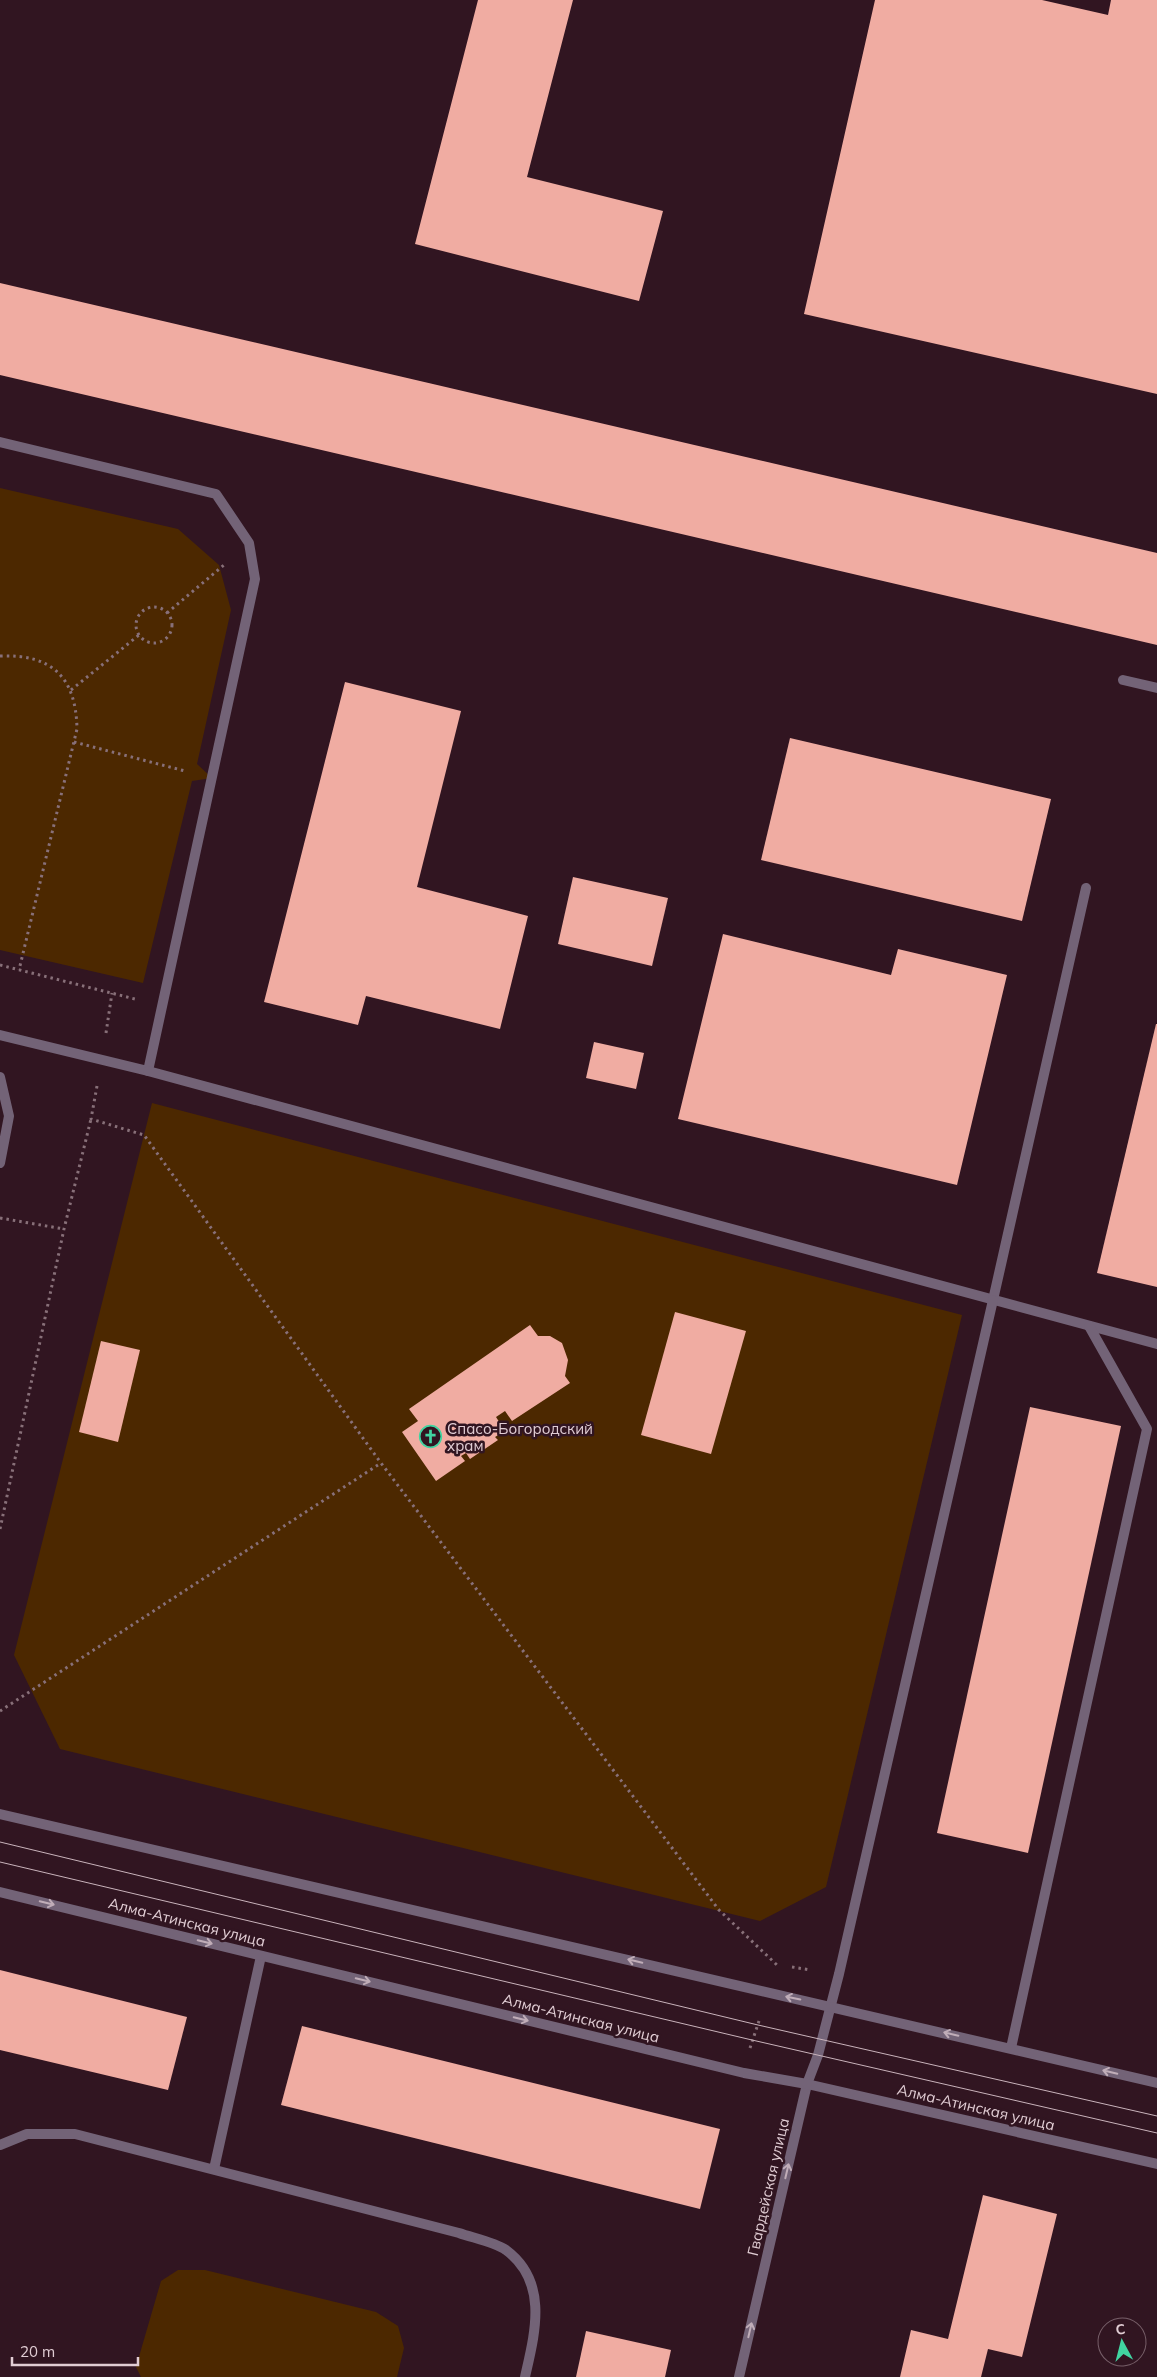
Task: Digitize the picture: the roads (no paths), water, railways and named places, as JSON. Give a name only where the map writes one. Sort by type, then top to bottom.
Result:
[{"type":"street","points":[[0,442],[216,494],[249,543],[255,579],[148,1071]]},
{"type":"street","points":[[1123,680],[1157,688]]},
{"type":"street","name":"Гвардейская улица","points":[[739,2377],[807,2084],[818,2055],[839,1974],[1086,888]]},
{"type":"street","points":[[0,1035],[148,1071],[1157,1344]]},
{"type":"street","points":[[0,1077],[9,1116],[0,1163]]},
{"type":"street","points":[[1011,2048],[1147,1429],[1089,1326]]},
{"type":"street","points":[[0,1814],[1157,2083]]},
{"type":"street","name":"Алма-Атинская улица","points":[[0,1892],[744,2072],[807,2084],[1157,2164]]},
{"type":"street","points":[[214,2170],[261,1956]]},
{"type":"street","points":[[0,2145],[27,2134],[75,2134],[459,2233],[505,2250],[526,2271],[536,2296],[535,2334],[525,2377]]},
{"type":"tram line","points":[[0,1842],[758,2025],[1157,2116]]},
{"type":"tram line","points":[[0,1862],[752,2040],[1157,2133]]},
{"type":"place","name":"Спасо-Богородский храм","points":[[431,1437]]}]
